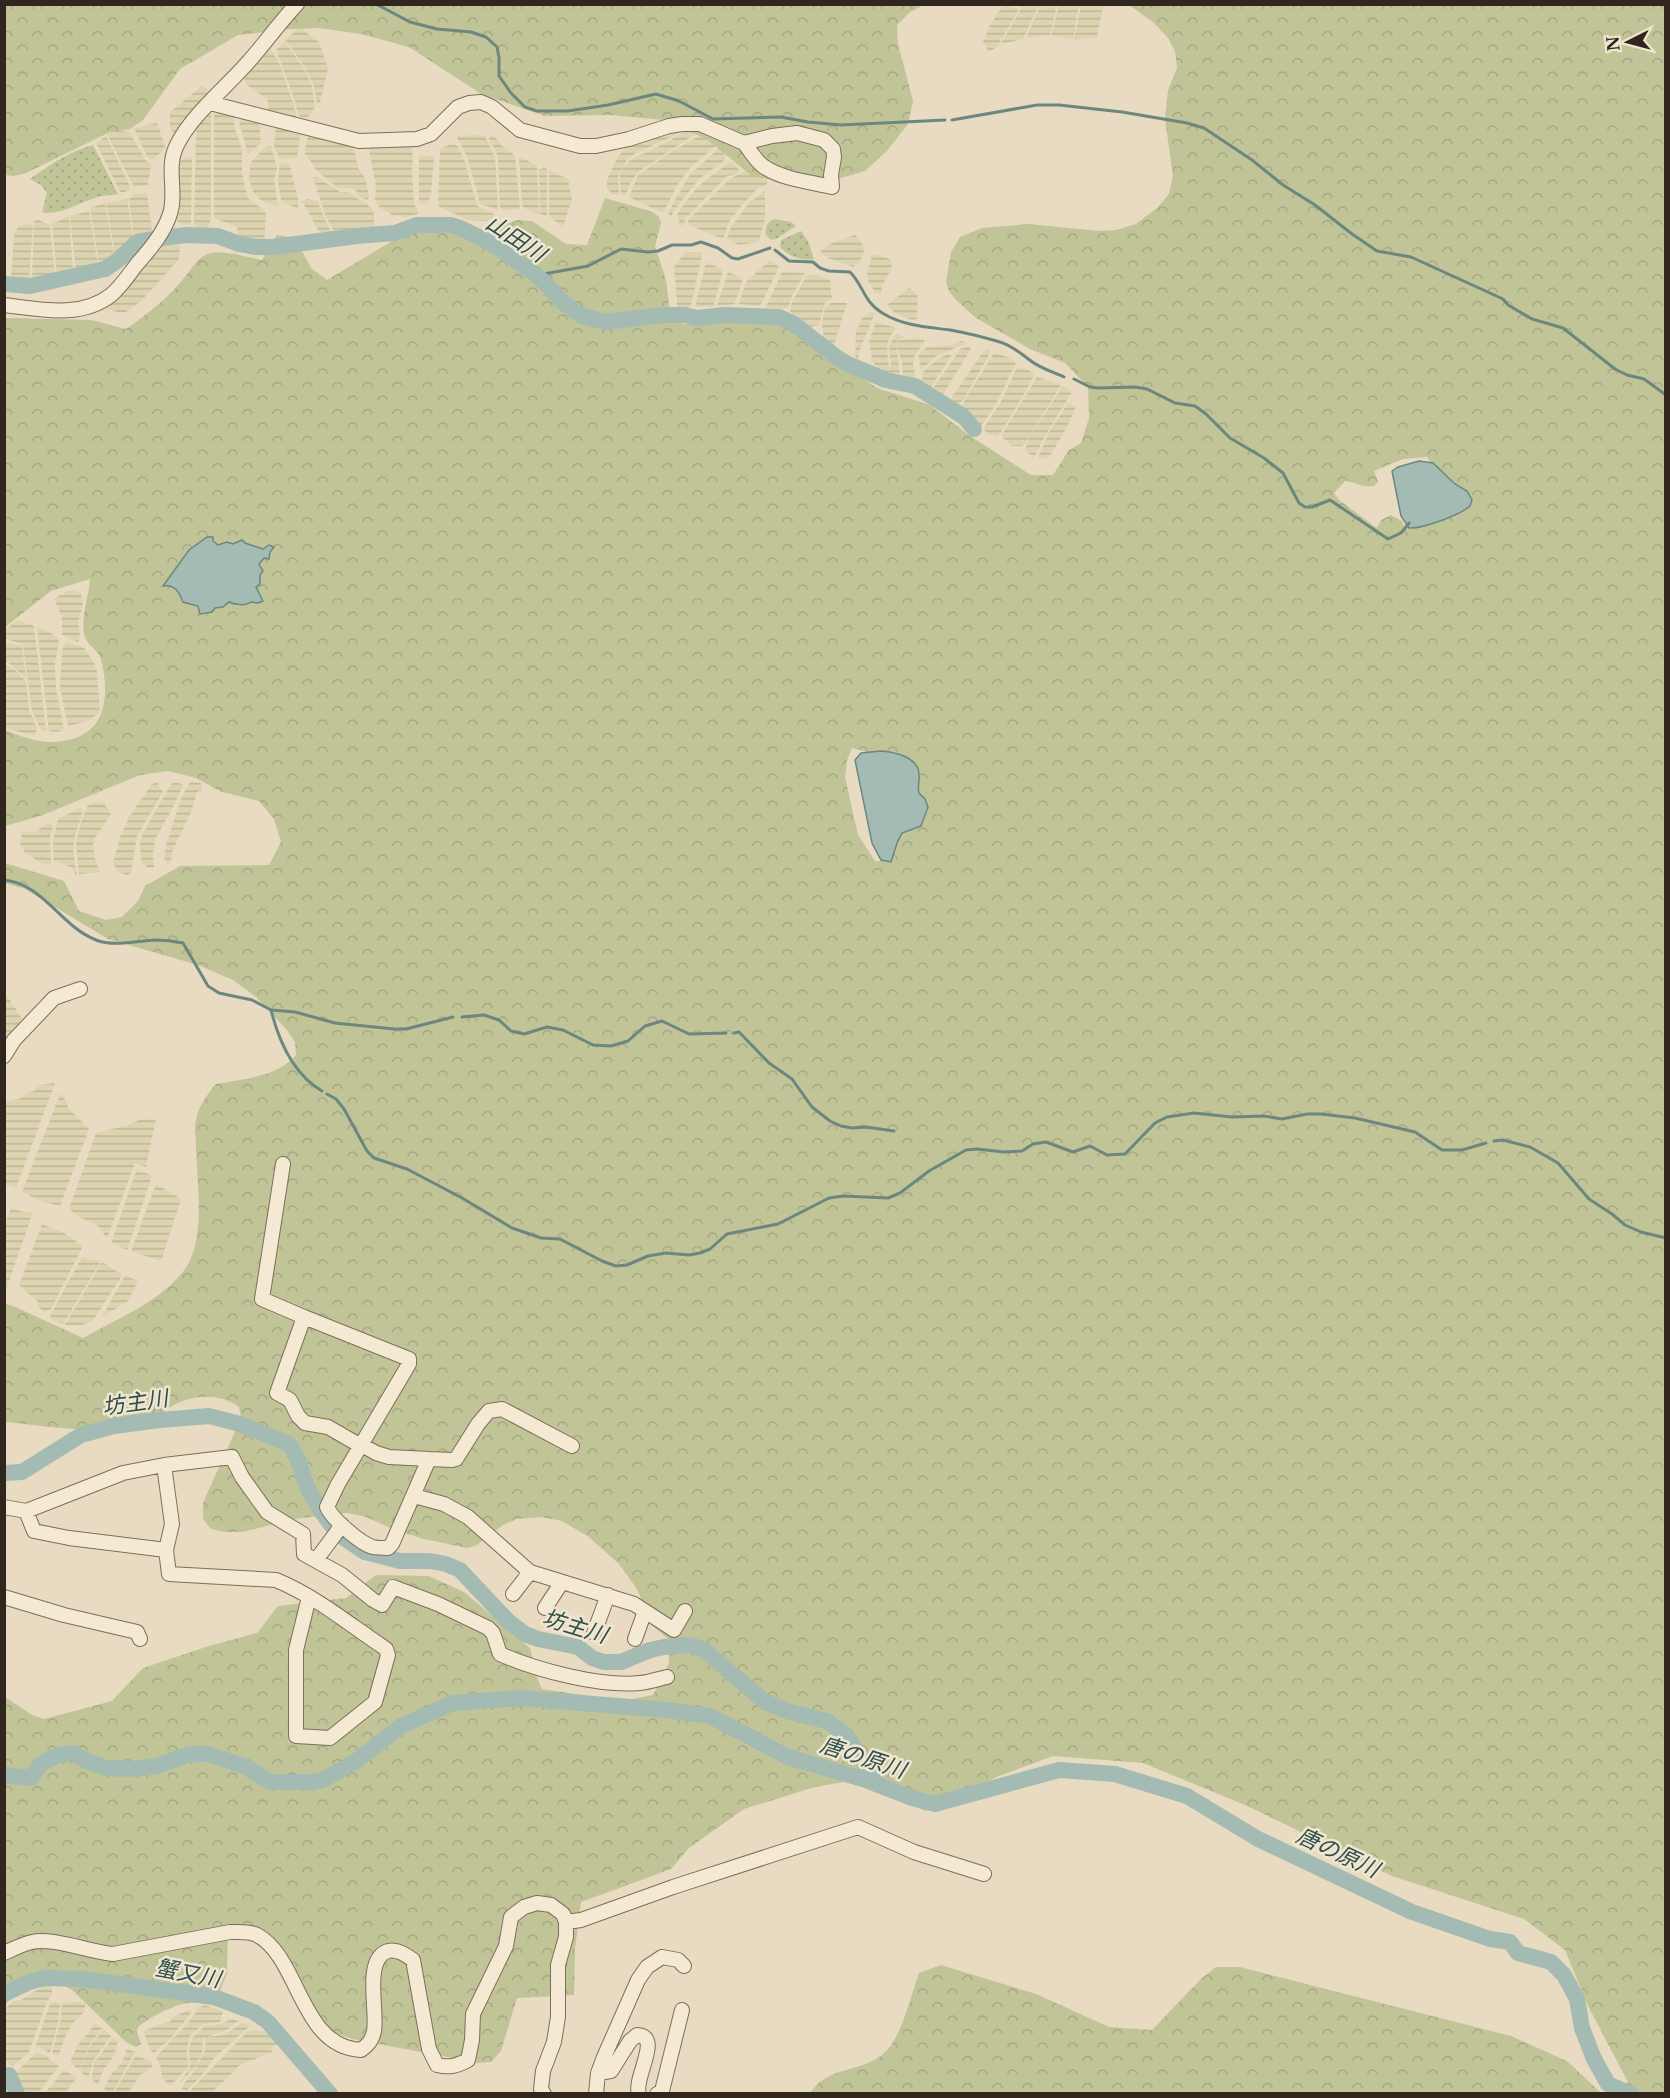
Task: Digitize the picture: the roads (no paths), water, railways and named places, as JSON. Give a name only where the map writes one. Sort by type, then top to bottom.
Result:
[{"type":"street","points":[[4,306],[56,310],[80,309],[112,294],[152,246],[171,213],[171,169],[176,147],[189,126],[249,61],[297,4]]},
{"type":"street","points":[[210,102],[359,141],[417,140],[431,134],[458,107],[480,102],[492,107],[520,130],[580,146],[596,146],[629,139],[669,126],[700,124],[744,143],[762,165],[773,171],[794,179],[832,188],[833,149],[824,140],[797,133],[744,143]]},
{"type":"street","points":[[4,1056],[14,1040],[54,998],[80,988]]},
{"type":"street","points":[[283,1164],[262,1299],[409,1359],[409,1364],[329,1499],[327,1507],[329,1512],[342,1525],[372,1547],[388,1548],[392,1544],[429,1459]]},
{"type":"street","points":[[304,1317],[277,1393],[291,1400],[298,1416],[305,1423],[328,1427],[361,1446],[389,1457],[452,1460],[456,1459],[489,1411],[502,1409],[572,1446]]},
{"type":"street","points":[[4,1507],[26,1511],[123,1473],[164,1465],[232,1457],[259,1503],[267,1512],[303,1534],[304,1554],[342,1575],[382,1605],[393,1587],[399,1588],[488,1628],[493,1633],[500,1654],[523,1665],[610,1682],[639,1683],[667,1677]]},
{"type":"street","points":[[164,1465],[172,1524],[166,1550],[169,1574],[276,1580],[327,1606],[386,1649],[388,1654],[375,1702],[330,1738],[297,1736],[296,1650],[309,1597]]},
{"type":"street","points":[[414,1496],[444,1504],[468,1517],[530,1572],[634,1604],[674,1630],[685,1611]]},
{"type":"street","points":[[26,1511],[34,1531],[69,1538],[166,1550]]},
{"type":"street","points":[[316,1560],[342,1525]]},
{"type":"street","points":[[513,1594],[530,1572]]},
{"type":"street","points":[[545,1608],[562,1582]]},
{"type":"street","points":[[594,1633],[608,1595]]},
{"type":"street","points":[[4,1597],[64,1615],[137,1632],[140,1639]]},
{"type":"street","points":[[635,1639],[645,1611]]},
{"type":"street","points":[[566,1922],[581,1920],[673,1887],[858,1827],[914,1852],[984,1874]]},
{"type":"street","points":[[4,1953],[33,1941],[52,1942],[113,1954],[230,1932],[245,1932],[256,1935],[271,1946],[314,2021],[328,2035],[348,2049],[362,2050],[370,2043],[375,2028],[374,1968],[377,1958],[385,1952],[394,1950],[404,1953],[413,1960],[429,2049],[437,2065],[446,2067],[459,2065],[468,2060],[472,2040],[473,2014],[506,1946],[512,1917],[524,1907],[537,1903],[551,1905],[563,1914],[566,1922],[566,1937],[558,1965],[558,2017],[554,2042],[543,2071],[544,2094]]},
{"type":"street","points":[[596,2094],[598,2073],[638,1980],[647,1967],[662,1957],[678,1960],[684,1966]]},
{"type":"street","points":[[657,2094],[662,2091],[682,2010]]},
{"type":"street","points":[[598,2073],[611,2071],[630,2041],[637,2035],[642,2035],[649,2046],[638,2078],[639,2094]]},
{"type":"water","points":[[1419,461],[1433,463],[1455,484],[1467,491],[1472,500],[1470,506],[1441,521],[1409,528],[1401,516],[1392,471]]},
{"type":"water","points":[[207,537],[213,537],[213,541],[218,545],[227,542],[233,544],[242,540],[263,549],[269,545],[274,547],[269,559],[264,558],[259,564],[263,571],[260,575],[260,584],[256,587],[263,601],[243,605],[229,602],[223,607],[215,608],[212,612],[200,614],[198,606],[183,602],[176,589],[163,586],[189,550]]},
{"type":"water","points":[[881,751],[905,756],[915,763],[919,774],[919,793],[925,799],[928,807],[921,826],[902,833],[891,862],[881,860],[872,843],[855,760],[861,753]]},
{"type":"waterway","points":[[376,4],[410,22],[437,29],[471,32],[486,37],[497,47],[499,76],[525,107],[537,111],[568,111],[656,94],[679,101],[713,119],[781,117],[841,125],[945,120]]},
{"type":"waterway","points":[[1333,4],[1358,4]]},
{"type":"waterway","points":[[952,120],[1037,105],[1059,105],[1122,112],[1204,128],[1377,251],[1411,257],[1503,299],[1508,305],[1532,319],[1563,328],[1615,369],[1644,379],[1666,395]]},
{"type":"waterway","name":"山田川","points":[[4,284],[30,286],[105,269],[137,242],[147,240],[186,235],[218,236],[239,244],[273,247],[395,233],[417,225],[451,225],[489,242],[510,256],[538,276],[564,303],[582,316],[606,322],[663,315],[685,315],[697,318],[724,315],[779,317],[794,324],[850,365],[886,380],[915,386],[964,417],[974,429]]},
{"type":"waterway","points":[[538,275],[588,266],[621,249],[648,252],[658,251],[672,245],[691,245],[701,242],[738,259],[770,248]]},
{"type":"waterway","points":[[775,250],[789,261],[813,262],[829,271],[850,272],[872,304],[892,318],[908,324],[956,331],[1000,342],[1013,348],[1038,366],[1064,377]]},
{"type":"waterway","points":[[1074,379],[1090,387],[1147,389],[1175,403],[1195,406],[1230,438],[1264,458],[1283,473],[1299,503],[1305,507],[1312,507],[1330,500],[1388,539],[1401,533],[1409,523]]},
{"type":"waterway","points":[[4,880],[30,889],[83,934],[96,940],[110,943],[155,940],[183,943],[208,986],[219,993],[252,1000],[271,1010],[278,1034],[295,1066],[303,1076],[322,1091]]},
{"type":"waterway","points":[[272,1010],[295,1012],[335,1023],[394,1029],[406,1029],[453,1017]]},
{"type":"waterway","points":[[462,1017],[484,1015],[499,1020],[511,1031],[524,1034],[547,1027],[563,1030],[593,1045],[611,1046],[628,1041],[645,1026],[662,1021],[689,1034],[726,1033]]},
{"type":"waterway","points":[[734,1033],[739,1032],[769,1063],[792,1079],[812,1107],[830,1121],[852,1128],[866,1127],[894,1131]]},
{"type":"waterway","points":[[327,1094],[336,1099],[344,1109],[367,1151],[374,1158],[407,1169],[512,1228],[541,1238],[560,1239],[616,1266],[627,1265],[648,1256],[666,1253],[689,1255],[700,1253],[710,1249],[727,1234],[778,1224],[829,1198],[843,1196],[888,1198],[900,1193],[929,1171],[966,1150],[1022,1151],[1033,1144],[1046,1142],[1073,1152],[1090,1146],[1107,1155],[1125,1154],[1155,1123],[1167,1117],[1194,1113],[1282,1119],[1321,1114],[1355,1118],[1415,1132],[1442,1150],[1462,1150],[1486,1143]]},
{"type":"waterway","points":[[1494,1141],[1503,1140],[1530,1147],[1558,1163],[1589,1199],[1625,1225],[1641,1232],[1666,1238]]},
{"type":"waterway","name":"坊主川","points":[[4,1473],[22,1472],[81,1435],[114,1426],[209,1416],[240,1424],[289,1444],[312,1496],[335,1530]]},
{"type":"waterway","name":"坊主川","points":[[341,1536],[365,1552],[400,1561],[430,1561],[446,1564],[460,1570],[509,1622],[525,1634],[578,1647],[592,1658],[604,1662],[621,1662],[664,1647],[689,1645],[703,1649],[765,1702],[787,1711],[827,1721],[846,1735],[879,1785]]},
{"type":"waterway","name":"唐の原川","points":[[4,1775],[31,1778],[41,1764],[58,1755],[73,1753],[86,1761],[107,1768],[130,1769],[156,1766],[190,1754],[208,1754],[244,1766],[270,1782],[312,1782],[323,1780],[355,1762],[401,1726],[453,1703],[520,1698],[667,1710],[710,1716],[788,1757],[863,1779],[912,1798],[935,1804],[1059,1770],[1115,1774],[1187,1796],[1258,1839],[1412,1912],[1490,1939],[1510,1942],[1518,1953],[1551,1962],[1564,1975],[1577,1999],[1582,2028],[1594,2059],[1608,2084],[1631,2094]]},
{"type":"waterway","name":"蟹又川","points":[[4,1994],[29,1982],[45,1978],[82,1979],[214,1997],[254,2012],[268,2022],[330,2094]]},
{"type":"waterway","points":[[9,2075],[17,2094]]}]
